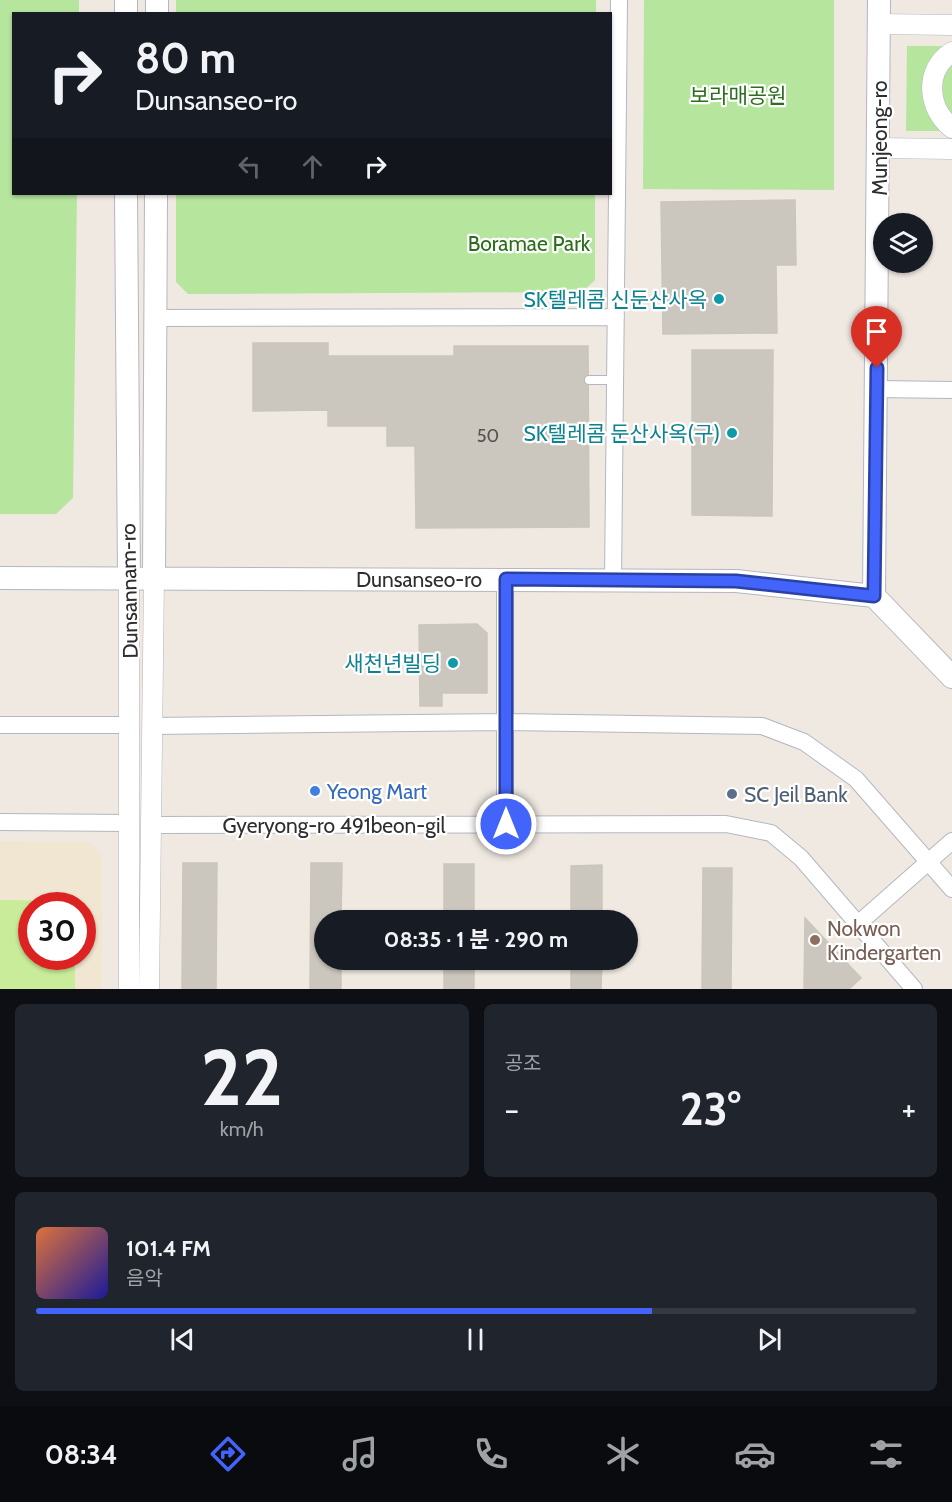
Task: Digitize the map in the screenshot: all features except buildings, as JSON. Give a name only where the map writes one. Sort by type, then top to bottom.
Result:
[{"type":"main road","name":"Munjeong-ro","points":[[874,596],[879,0]]},
{"type":"main road","name":"Dunsannam-ro","points":[[126,195],[129,578]]},
{"type":"main road","name":"Dunsannam-ro","points":[[154,578],[156,195]]},
{"type":"main road","name":"Dunsanseo-ro","points":[[0,578],[736,581],[874,596]]},
{"type":"main road","points":[[874,596],[952,677]]},
{"type":"street","points":[[614,581],[619,0]]},
{"type":"street","points":[[879,24],[952,25]]},
{"type":"street","points":[[952,52],[935,71],[932,93],[936,110],[952,128]]},
{"type":"street","points":[[879,148],[952,149]]},
{"type":"street","points":[[155,318],[616,317]]},
{"type":"street","points":[[876,390],[952,390]]},
{"type":"street","name":"Dunsannam-ro","points":[[129,578],[129,989]]},
{"type":"street","name":"Dunsannam-ro","points":[[149,989],[154,578]]},
{"type":"street","points":[[506,579],[506,824]]},
{"type":"street","points":[[152,726],[506,722],[762,726],[804,742],[856,779],[952,889]]},
{"type":"street","points":[[0,725],[130,725]]},
{"type":"street","points":[[0,822],[130,823]]},
{"type":"street","name":"Gyeryong-ro 491beon-gil","points":[[151,825],[726,824],[771,833],[801,858],[914,989]]},
{"type":"street","points":[[859,923],[952,841]]},
{"type":"lane","points":[[589,380],[615,380]]},
{"type":"shaded area","points":[[0,841],[90,842],[102,856],[102,989],[0,989]]},
{"type":"green space","points":[[0,0],[79,0],[79,12],[12,12],[12,195],[77,195],[73,498],[56,514],[0,514]]},
{"type":"green space","points":[[176,0],[596,0],[596,12],[176,12]]},
{"type":"green space","name":"보라매공원","points":[[644,0],[834,0],[834,190],[643,189]]},
{"type":"green space","points":[[907,46],[952,46],[952,131],[906,131]]},
{"type":"green space","name":"Boramae Park","points":[[176,195],[595,195],[595,280],[582,292],[188,294],[176,282]]},
{"type":"green space","points":[[0,900],[18,900],[18,970],[75,970],[75,989],[0,989]]},
{"type":"place","name":"SK텔레콤 신둔산사옥","points":[[719,299]]},
{"type":"place","name":"SK텔레콤 둔산사옥(구)","points":[[732,433]]},
{"type":"place","name":"새천년빌딩","points":[[453,663]]},
{"type":"place","name":"Yeong Mart","points":[[315,791]]},
{"type":"place","name":"SC Jeil Bank","points":[[732,794]]},
{"type":"place","name":"Nokwon Kindergarten","points":[[815,940]]},
{"type":"route","points":[[506,824],[506,579],[736,581],[874,596],[877,368]]}]
